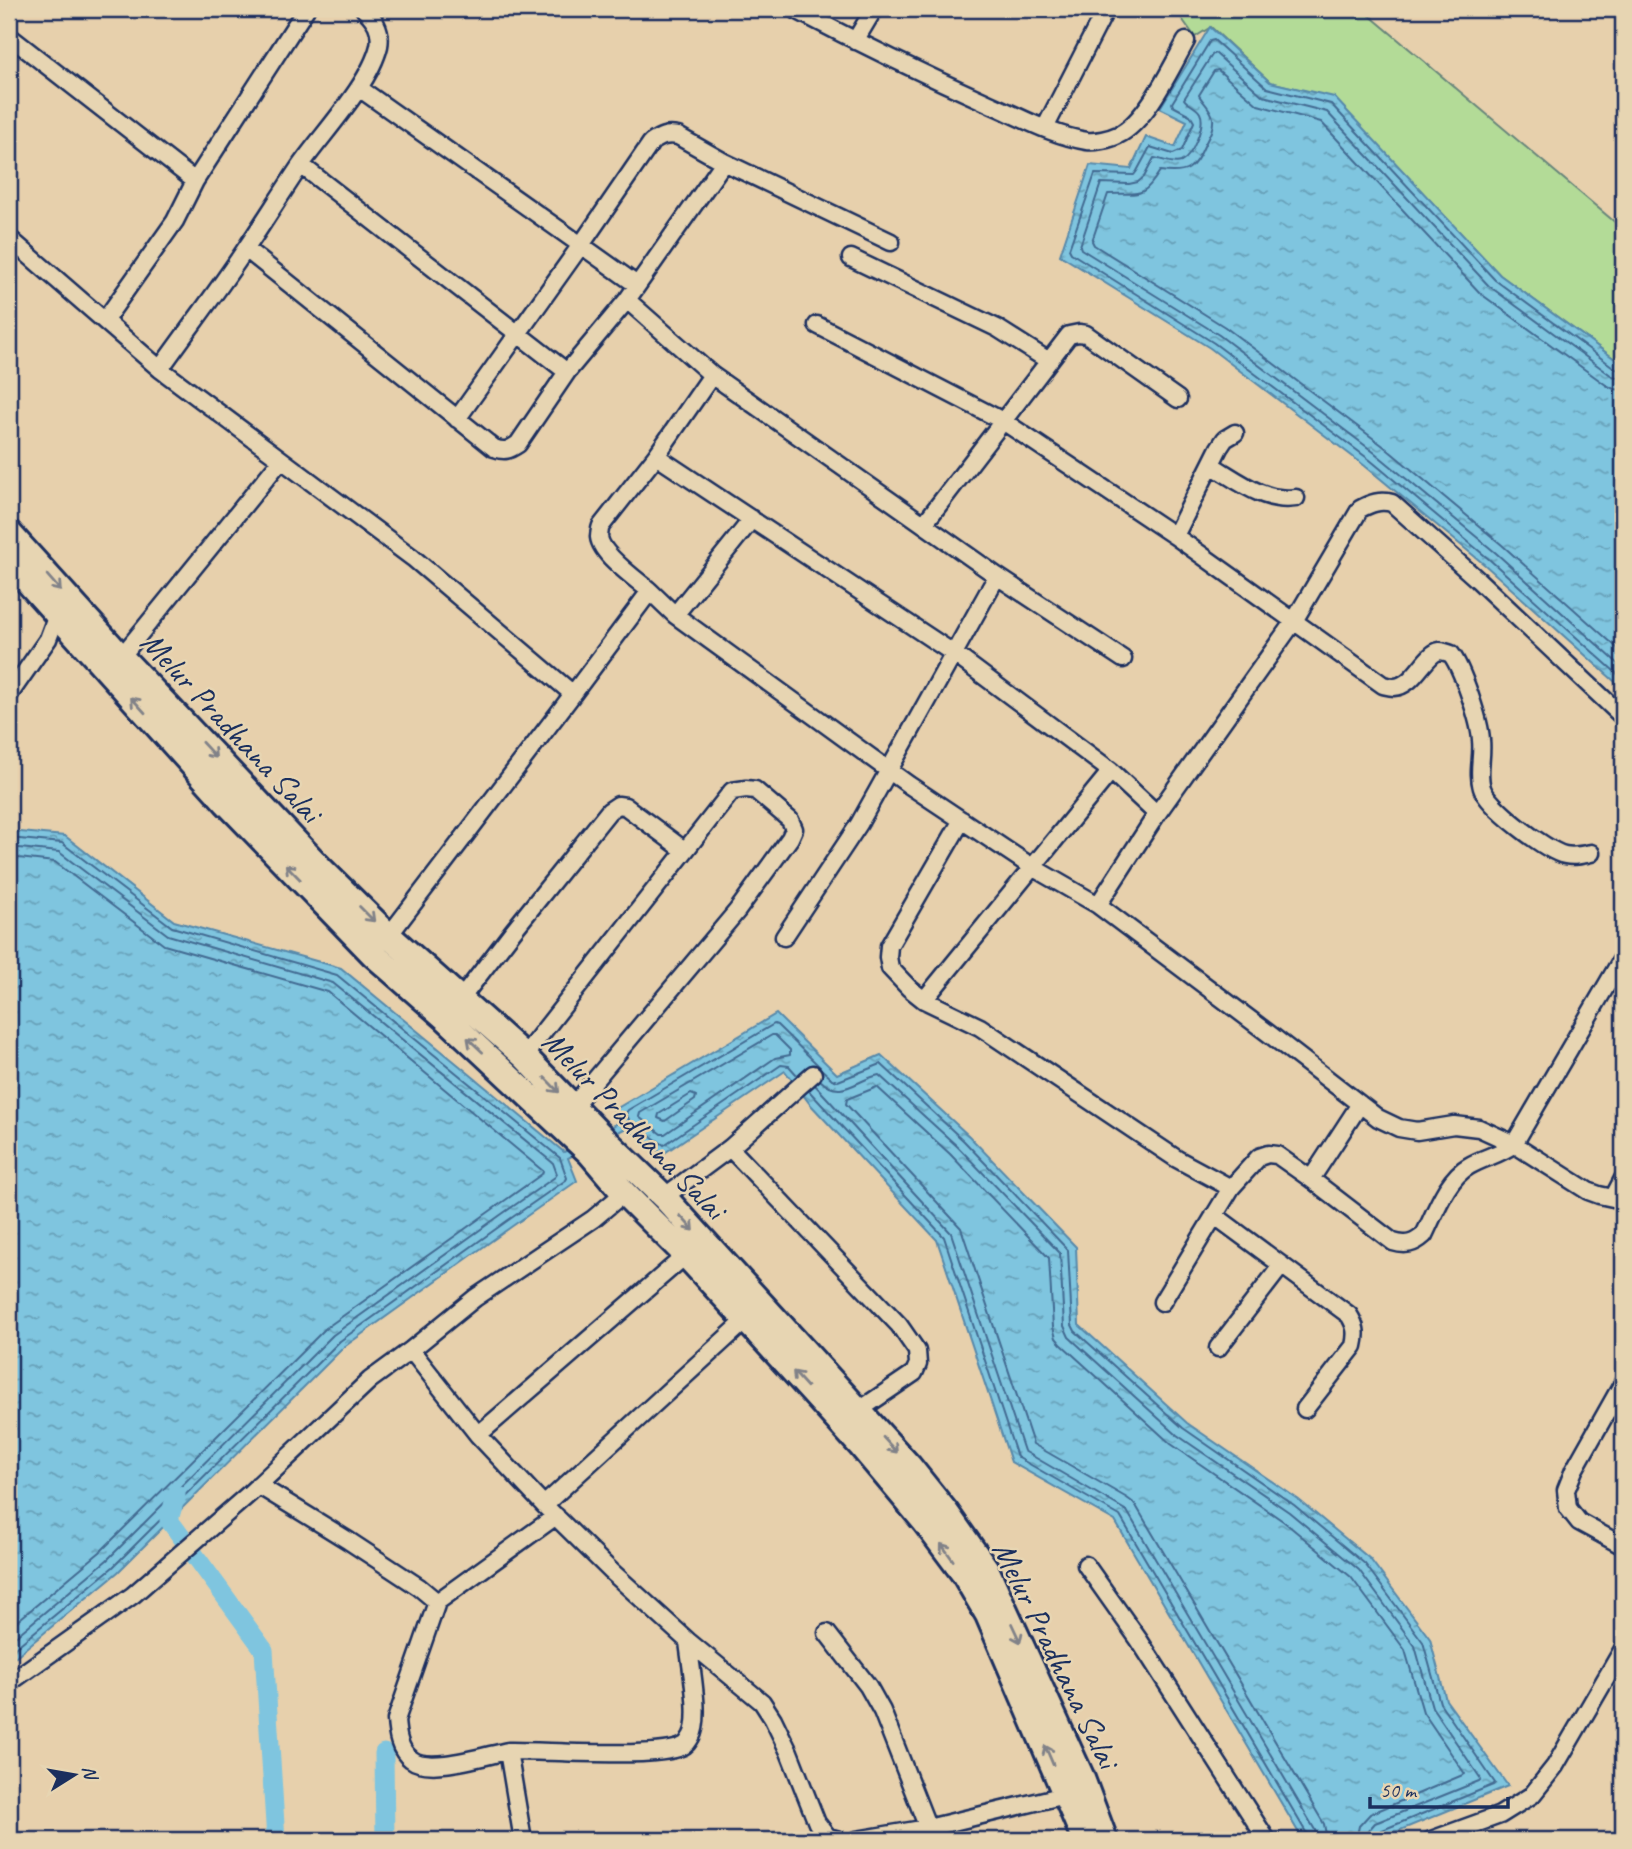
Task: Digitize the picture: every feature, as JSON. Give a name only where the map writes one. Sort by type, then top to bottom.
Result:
[{"type":"main road","name":"Melur Pradhana Salai","points":[[9,533],[121,657],[322,870],[382,946],[447,1019],[593,1142],[664,1197],[909,1466],[986,1569],[1081,1776],[1105,1840]]},
{"type":"main road","name":"Melur Pradhana Salai","points":[[9,561],[226,802],[382,946],[460,1000],[524,1056],[573,1106],[624,1193],[686,1255],[870,1457],[925,1522],[964,1574],[988,1615],[1085,1840]]},
{"type":"street","points":[[105,320],[175,221],[195,181],[306,9]]},
{"type":"street","points":[[160,369],[246,249],[300,165],[359,88],[376,56],[379,43],[379,29],[373,17],[364,9]]},
{"type":"street","points":[[794,9],[936,80],[1045,128],[1090,142],[1118,135],[1136,122],[1186,41]]},
{"type":"street","points":[[855,41],[874,9]]},
{"type":"street","points":[[1045,128],[1106,9]]},
{"type":"street","points":[[9,36],[195,181]]},
{"type":"street","points":[[359,88],[637,285]]},
{"type":"street","points":[[457,419],[651,143],[661,136],[678,136],[724,162],[891,242]]},
{"type":"street","points":[[246,249],[494,448],[509,450],[518,444],[566,372],[627,300],[724,162]]},
{"type":"street","points":[[300,165],[566,372]]},
{"type":"street","points":[[9,238],[160,369],[412,558],[573,694]]},
{"type":"street","points":[[851,258],[997,328],[1049,361]]},
{"type":"street","points":[[627,300],[712,375],[997,576],[1123,659]]},
{"type":"street","points":[[817,325],[1003,421],[1175,536],[1383,685],[1403,685],[1434,653],[1451,653],[1458,663],[1478,723],[1481,741],[1479,775],[1483,792],[1491,803],[1543,846],[1563,855],[1591,853]]},
{"type":"street","points":[[924,523],[1069,335],[1079,332],[1086,334],[1178,398]]},
{"type":"street","points":[[712,375],[656,456],[601,526],[599,537],[611,556],[675,615],[889,770],[1032,867],[1098,905],[1378,1118],[1399,1128],[1417,1131],[1454,1125],[1479,1128],[1514,1144],[1588,1191],[1599,1195],[1613,1198],[1623,1179]]},
{"type":"street","points":[[1175,536],[1219,448],[1225,439],[1235,433]]},
{"type":"street","points":[[656,456],[953,653],[1111,771],[1157,814]]},
{"type":"street","points":[[121,657],[281,460]]},
{"type":"street","points":[[1211,464],[1273,499],[1296,498]]},
{"type":"street","points":[[1098,905],[1157,814],[1294,621],[1360,509],[1381,501],[1392,503],[1623,717]]},
{"type":"street","points":[[675,615],[751,519]]},
{"type":"street","points":[[784,937],[859,824],[997,576]]},
{"type":"street","points":[[382,946],[650,592]]},
{"type":"street","points":[[9,695],[48,639],[57,615]]},
{"type":"street","points":[[924,1000],[1111,771]]},
{"type":"street","points":[[524,1056],[732,791],[755,790],[790,820],[794,829],[790,838],[737,911],[573,1106]]},
{"type":"street","points":[[460,1000],[610,811],[618,805],[625,806],[684,850]]},
{"type":"street","points":[[962,820],[889,946],[890,968],[924,1000],[980,1027],[1177,1158],[1231,1188]]},
{"type":"street","points":[[1162,1302],[1231,1188],[1259,1157],[1268,1154],[1277,1155],[1393,1242],[1404,1245],[1416,1242],[1424,1235],[1454,1177],[1467,1166],[1504,1152],[1514,1144],[1623,957]]},
{"type":"street","points":[[664,1197],[730,1148],[813,1074]]},
{"type":"street","points":[[1311,1179],[1360,1104]]},
{"type":"street","points":[[730,1148],[899,1325],[917,1351],[918,1364],[914,1373],[858,1411]]},
{"type":"street","points":[[9,1683],[133,1595],[258,1485],[370,1380],[475,1298],[593,1219],[624,1193]]},
{"type":"street","points":[[1214,1216],[1349,1315],[1355,1324],[1357,1333],[1354,1346],[1305,1409]]},
{"type":"street","points":[[478,1435],[686,1255]]},
{"type":"street","points":[[1218,1348],[1282,1265]]},
{"type":"street","points":[[688,1641],[695,1725],[684,1746],[661,1752],[508,1751],[444,1764],[422,1765],[411,1759],[397,1739],[396,1720],[437,1602],[550,1511],[746,1321]]},
{"type":"street","points":[[411,1350],[478,1435],[550,1511],[688,1641],[762,1702],[789,1752],[817,1823],[828,1837],[839,1840]]},
{"type":"street","points":[[1623,1383],[1574,1469],[1566,1490],[1568,1508],[1579,1522],[1623,1546]]},
{"type":"street","points":[[258,1485],[384,1564],[437,1602]]},
{"type":"street","points":[[1086,1565],[1139,1640],[1267,1840]]},
{"type":"street","points":[[827,1633],[868,1686],[881,1711],[928,1828]]},
{"type":"street","points":[[1431,1840],[1500,1815],[1532,1795],[1555,1766],[1623,1649]]},
{"type":"street","points":[[508,1751],[523,1840]]},
{"type":"street","points":[[856,1840],[928,1828],[1066,1795]]},
{"type":"green space","points":[[1175,9],[1362,9],[1623,229],[1623,365],[1500,275],[1334,98],[1270,82],[1211,27],[1195,37]]},
{"type":"water","points":[[1210,27],[1270,82],[1334,97],[1500,275],[1623,365],[1623,689],[1485,565],[1365,466],[1210,348],[1060,255],[1090,165],[1131,169],[1146,137],[1175,147],[1187,121],[1160,108]]},
{"type":"water","points":[[9,831],[65,836],[174,921],[341,968],[564,1152],[622,1121],[614,1110],[776,1014],[837,1074],[881,1055],[969,1136],[1076,1247],[1079,1325],[1187,1423],[1299,1500],[1370,1559],[1430,1639],[1446,1700],[1508,1786],[1376,1840],[1303,1840],[1115,1521],[1011,1462],[937,1240],[810,1104],[785,1071],[663,1154],[626,1128],[568,1158],[577,1181],[344,1347],[118,1572],[9,1662]]},
{"type":"waterway","points":[[176,1495],[169,1520],[264,1650],[276,1840]]},
{"type":"waterway","points":[[384,1753],[385,1840]]}]
